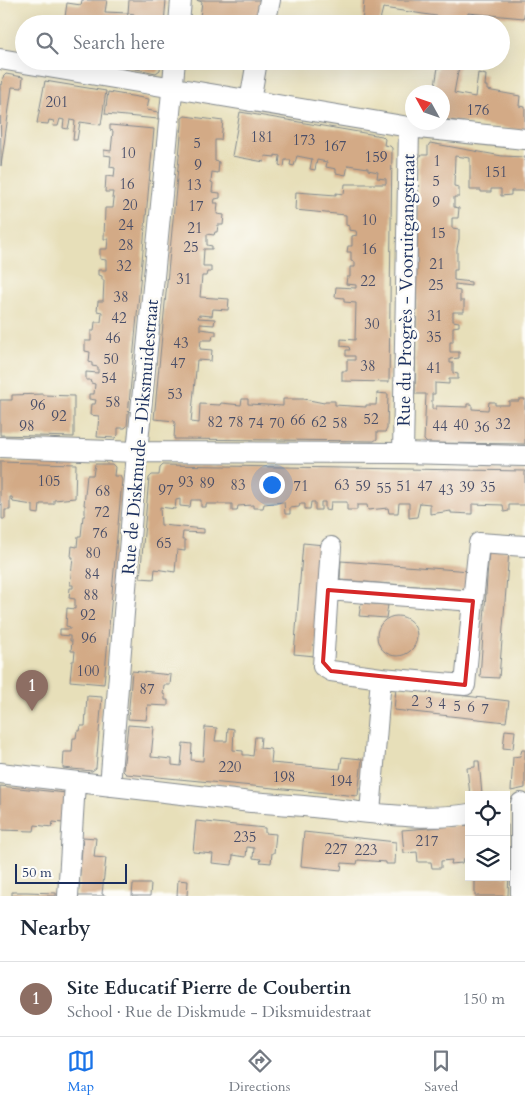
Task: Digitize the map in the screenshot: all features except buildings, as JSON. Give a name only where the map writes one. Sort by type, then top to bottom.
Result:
[{"type":"street","points":[[180,15],[181,0]]},
{"type":"street","points":[[266,15],[270,0]]},
{"type":"street","points":[[0,59],[15,61]]},
{"type":"street","points":[[68,70],[405,126]]},
{"type":"street","name":"Rue de Diskmude - Diksmuidestraat","points":[[110,786],[137,452],[174,70]]},
{"type":"street","points":[[250,101],[255,70]]},
{"type":"street","name":"Rue du Progrès - Vooruitgangstraat","points":[[403,453],[409,130]]},
{"type":"street","points":[[438,130],[525,139]]},
{"type":"street","points":[[0,447],[137,452],[403,453],[525,456]]},
{"type":"street","points":[[331,547],[323,666],[330,671],[381,678],[465,685],[479,544],[525,546]]},
{"type":"street","points":[[328,590],[473,601]]},
{"type":"street","points":[[370,813],[381,678]]},
{"type":"street","points":[[0,773],[75,783],[370,813],[406,816],[465,814]]},
{"type":"street","points":[[68,896],[75,783]]},
{"type":"street","points":[[517,804],[521,896]]},
{"type":"highlighted area","points":[[328,590],[473,601],[465,685],[331,671],[323,662]]},
{"type":"place","name":"Site Educatif Pierre de Coubertin","points":[[32,711]]}]
